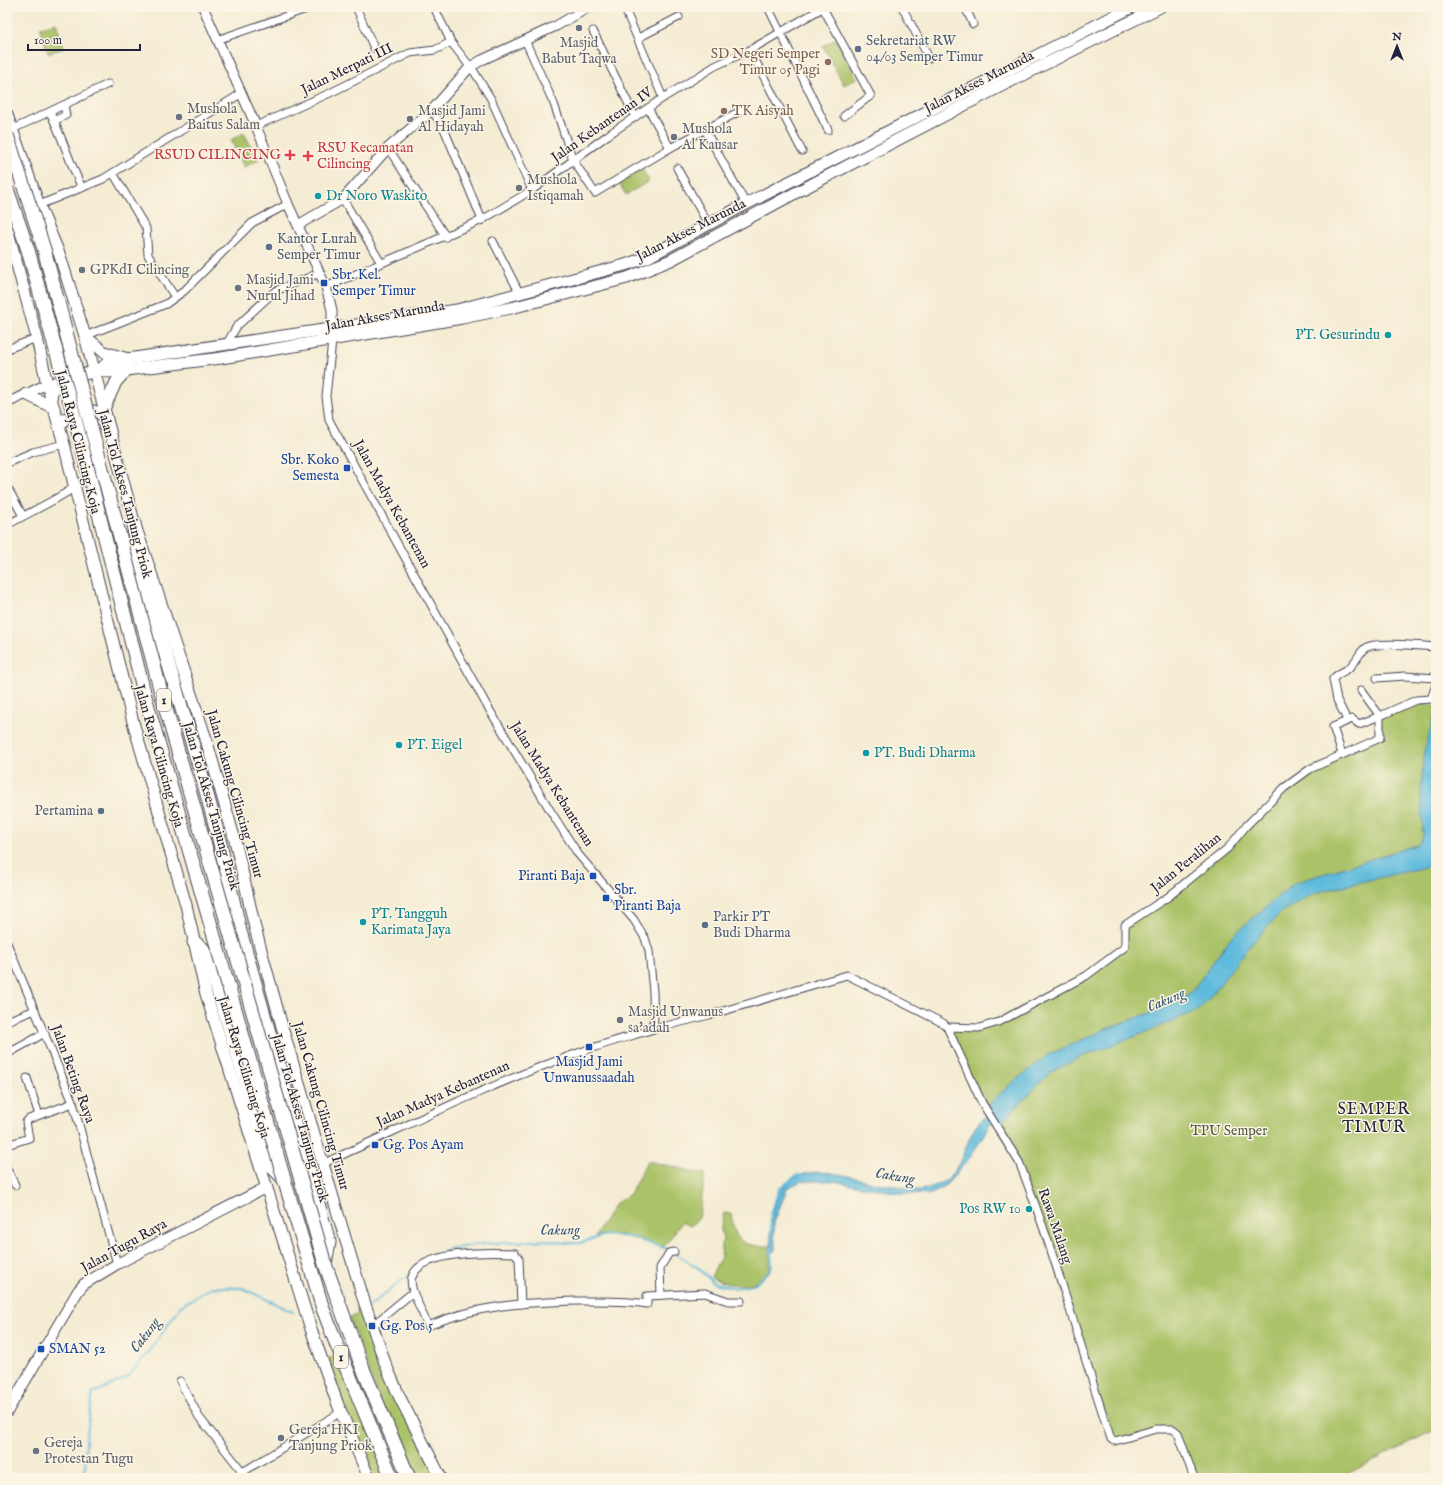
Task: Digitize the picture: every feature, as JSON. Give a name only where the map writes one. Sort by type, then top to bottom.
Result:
[{"type":"highway","name":"Jalan Tol Akses Tanjung Priok","points":[[10,132],[44,249],[164,699],[325,1264],[361,1364],[409,1478]]},
{"type":"highway","name":"1","points":[[7,189],[28,250],[70,405],[146,700],[284,1179],[323,1309],[392,1478]]},
{"type":"highway","points":[[134,522],[135,542],[147,593],[166,661],[200,769],[218,835],[240,930],[329,1242],[325,1264]]},
{"type":"highway","points":[[194,942],[203,948],[212,970],[272,1167],[284,1179]]},
{"type":"main road","name":"Jalan Akses Marunda","points":[[47,384],[97,371],[110,372],[128,364],[227,343],[457,310],[625,266],[648,257],[746,204],[1132,7]]},
{"type":"main road","name":"Jalan Akses Marunda","points":[[128,364],[221,358],[332,341],[511,308],[627,278],[671,260],[798,192],[1160,7]]},
{"type":"main road","name":"Jalan Cakung Cilincing Timur","points":[[7,115],[10,132],[60,256],[97,371],[104,412],[134,522],[206,739],[236,844],[255,928],[322,1164],[364,1301],[385,1363],[400,1397],[441,1478]]},
{"type":"main road","name":"Jalan Raya Cilincing Koja","points":[[7,228],[37,338],[47,384],[75,487],[133,722],[181,886],[208,1002],[311,1329],[341,1412],[369,1478]]},
{"type":"main road","points":[[59,426],[66,418],[94,411],[104,412],[116,382],[128,364],[104,352],[85,336]]},
{"type":"main road","points":[[26,394],[52,403],[52,392],[58,381]]},
{"type":"main road","name":"Jalan Tugu Raya","points":[[7,1412],[78,1291],[84,1284],[116,1264],[267,1187]]},
{"type":"street","name":"Jalan Madya Kebantenan","points":[[203,7],[242,93],[288,204],[326,287],[332,310],[333,327],[326,396],[329,420],[486,704],[552,815],[578,854],[634,920],[645,938],[649,951],[653,992],[654,1029],[566,1057],[513,1078],[322,1164]]},
{"type":"street","points":[[217,40],[312,7]]},
{"type":"street","points":[[356,7],[374,48]]},
{"type":"street","points":[[434,7],[451,42],[491,99],[532,190]]},
{"type":"street","points":[[298,225],[343,199],[388,148],[432,110],[470,67],[556,26],[589,7]]},
{"type":"street","points":[[624,7],[663,98]]},
{"type":"street","points":[[768,7],[828,130]]},
{"type":"street","points":[[823,7],[870,97],[844,116]]},
{"type":"street","name":"Jalan Kebantenan IV","points":[[326,287],[446,237],[482,220],[532,190],[663,98],[716,66],[750,50],[823,7]]},
{"type":"street","points":[[902,7],[929,58]]},
{"type":"street","points":[[965,7],[974,24]]},
{"type":"street","points":[[638,38],[680,17]]},
{"type":"street","points":[[592,31],[635,117]]},
{"type":"street","points":[[525,40],[554,104],[573,160],[596,193],[670,148],[742,110]]},
{"type":"street","name":"Jalan Merpati III","points":[[256,126],[330,93],[410,53],[435,50],[451,42]]},
{"type":"street","points":[[750,50],[802,151]]},
{"type":"street","points":[[10,132],[108,84]]},
{"type":"street","points":[[39,205],[82,188],[113,173],[242,93]]},
{"type":"street","points":[[54,121],[66,115],[64,105]]},
{"type":"street","points":[[648,108],[670,148]]},
{"type":"street","points":[[432,110],[445,131],[482,220]]},
{"type":"street","points":[[50,112],[68,158],[82,188]]},
{"type":"street","points":[[705,130],[746,204]]},
{"type":"street","points":[[388,148],[446,237]]},
{"type":"street","points":[[677,168],[708,224]]},
{"type":"street","points":[[113,173],[146,228],[148,255],[175,297]]},
{"type":"street","points":[[343,199],[381,263]]},
{"type":"street","points":[[85,336],[166,304],[252,223],[288,204]]},
{"type":"street","points":[[493,241],[520,294]]},
{"type":"street","points":[[227,343],[237,326],[275,291],[320,273]]},
{"type":"street","points":[[7,349],[37,338]]},
{"type":"street","points":[[7,404],[47,384]]},
{"type":"street","points":[[7,463],[33,452],[64,444]]},
{"type":"street","points":[[7,487],[23,516]]},
{"type":"street","points":[[7,525],[51,503],[75,487]]},
{"type":"street","points":[[1347,720],[1337,700],[1333,679],[1335,676],[1349,669],[1358,660],[1363,650],[1376,645],[1436,647]]},
{"type":"street","points":[[1377,678],[1405,676],[1436,678]]},
{"type":"street","points":[[1342,754],[1332,728],[1352,719],[1359,724],[1416,700],[1432,699],[1436,685]]},
{"type":"street","points":[[1361,690],[1380,716]]},
{"type":"street","name":"Jalan Peralihan","points":[[946,1027],[979,1028],[999,1022],[1086,976],[1107,962],[1125,947],[1125,925],[1168,897],[1228,848],[1246,826],[1284,788],[1310,769],[1380,738],[1380,716]]},
{"type":"street","name":"Jalan Beting Raya","points":[[7,944],[73,1103],[116,1264]]},
{"type":"street","points":[[654,1029],[713,1014],[847,975],[940,1021],[946,1027]]},
{"type":"street","points":[[7,1021],[35,1010]]},
{"type":"street","name":"Rawa Malang","points":[[946,1027],[984,1106],[1019,1162],[1038,1211],[1111,1439],[1115,1441],[1156,1429],[1173,1428],[1178,1433],[1194,1478]]},
{"type":"street","points":[[7,1054],[45,1033]]},
{"type":"street","points":[[27,1078],[39,1115]]},
{"type":"street","points":[[7,1146],[29,1138],[26,1122],[39,1115],[73,1103]]},
{"type":"street","points":[[7,1169],[14,1185]]},
{"type":"street","points":[[661,1295],[660,1268],[669,1253],[674,1252]]},
{"type":"street","points":[[521,1304],[519,1259],[515,1253],[461,1254],[445,1256],[426,1263],[416,1270],[411,1278],[413,1292],[428,1326],[445,1318],[480,1309],[521,1304],[614,1301],[647,1304],[647,1296],[705,1293],[728,1301],[741,1301]]},
{"type":"street","points":[[372,1324],[413,1292]]},
{"type":"street","points":[[180,1381],[198,1417],[242,1472]]},
{"type":"street","points":[[233,1478],[270,1457],[341,1412]]},
{"type":"green space","points":[[56,23],[64,48],[48,53],[40,28]]},
{"type":"green space","points":[[836,39],[857,78],[844,85],[823,46]]},
{"type":"green space","points":[[244,133],[258,160],[244,167],[231,140]]},
{"type":"green space","points":[[642,169],[649,181],[626,195],[619,183]]},
{"type":"green space","name":"TPU Semper","points":[[1416,700],[1436,707],[1436,1429],[1339,1478],[1193,1478],[1173,1429],[1115,1441],[1019,1162],[991,1117],[947,1027],[979,1028],[1086,976],[1125,947],[1125,925],[1228,848],[1246,826],[1310,769],[1380,738],[1380,716]]},
{"type":"green space","points":[[647,1161],[705,1174],[699,1218],[690,1226],[682,1222],[663,1248],[622,1235],[595,1236],[615,1204],[630,1194]]},
{"type":"green space","points":[[724,1213],[731,1214],[735,1231],[741,1241],[746,1244],[770,1246],[770,1271],[757,1281],[749,1284],[734,1285],[711,1277],[721,1257],[723,1236],[720,1232]]},
{"type":"green space","points":[[362,1312],[441,1478],[409,1478],[349,1318]]},
{"type":"green space","points":[[340,1355],[392,1478],[369,1478],[322,1360]]},
{"type":"water","points":[[1436,711],[1436,859],[1425,867],[1314,893],[1280,913],[1246,950],[1208,1000],[1198,1010],[1134,1037],[1078,1058],[1050,1073],[997,1127],[985,1108],[1012,1083],[1048,1055],[1106,1029],[1177,1003],[1193,990],[1231,937],[1294,883],[1419,844],[1423,836],[1421,793],[1424,751]]},
{"type":"water","points":[[989,1116],[994,1123],[990,1124],[972,1155],[947,1184],[940,1190],[928,1195],[898,1193],[833,1181],[802,1181],[787,1188],[774,1223],[775,1250],[772,1253],[771,1230],[774,1208],[780,1193],[788,1182],[799,1176],[825,1172],[914,1190],[929,1188],[949,1178],[956,1169],[975,1128],[981,1120]]},
{"type":"waterway","name":"Cakung","points":[[771,1231],[770,1217],[779,1189],[797,1175],[801,1175]]},
{"type":"waterway","name":"Cakung","points":[[422,1262],[449,1249],[481,1244],[548,1240],[566,1243],[580,1243],[605,1235],[631,1237],[670,1250]]},
{"type":"waterway","name":"Cakung","points":[[675,1254],[697,1267],[714,1283],[735,1288],[753,1285],[761,1279],[772,1267],[771,1249]]},
{"type":"waterway","name":"Cakung","points":[[370,1306],[411,1273]]},
{"type":"waterway","name":"Cakung","points":[[85,1478],[86,1439],[93,1393],[129,1376],[149,1352],[181,1306],[212,1287],[242,1288],[293,1312]]},
{"type":"place","name":"Masjid Babut Taqwa","points":[[579,28]]},
{"type":"place","name":"Sekretariat RW 04/03 Semper Timur","points":[[858,49]]},
{"type":"place","name":"SD Negeri Semper Timur 05 Pagi","points":[[828,62]]},
{"type":"place","name":"TK Aisyah","points":[[724,111]]},
{"type":"place","name":"Mushola Baitus Salam","points":[[179,117]]},
{"type":"place","name":"Masjid Jami Al Hidayah","points":[[410,119]]},
{"type":"place","name":"Mushola Al Kausar","points":[[674,137]]},
{"type":"place","name":"RSUD CILINCING","points":[[290,155]]},
{"type":"place","name":"RSU Kecamatan Cilincing","points":[[308,156]]},
{"type":"place","name":"Mushola Istiqamah","points":[[519,188]]},
{"type":"place","name":"Dr Noro Waskito","points":[[318,196]]},
{"type":"place","name":"Kantor Lurah Semper Timur","points":[[269,247]]},
{"type":"place","name":"GPKdI Cilincing","points":[[82,270]]},
{"type":"place","name":"Sbr. Kel. Semper Timur","points":[[324,283]]},
{"type":"place","name":"Masjid Jami Nurul Jihad","points":[[238,288]]},
{"type":"place","name":"PT. Gesurindu","points":[[1388,335]]},
{"type":"place","name":"Sbr. Koko Semesta","points":[[347,468]]},
{"type":"place","name":"PT. Eigel","points":[[399,745]]},
{"type":"place","name":"PT. Budi Dharma","points":[[866,753]]},
{"type":"place","name":"Pertamina","points":[[101,811]]},
{"type":"place","name":"Piranti Baja","points":[[593,876]]},
{"type":"place","name":"Sbr. Piranti Baja","points":[[606,898]]},
{"type":"place","name":"PT. Tangguh Karimata Jaya","points":[[363,922]]},
{"type":"place","name":"Parkir PT Budi Dharma","points":[[705,925]]},
{"type":"place","name":"Masjid Unwanus sa'adah","points":[[620,1020]]},
{"type":"place","name":"Masjid Jami Unwanussaadah","points":[[589,1047]]},
{"type":"place","name":"Gg. Pos Ayam","points":[[375,1145]]},
{"type":"place","name":"Pos RW 10","points":[[1029,1209]]},
{"type":"place","name":"Gg. Pos 5","points":[[372,1326]]},
{"type":"place","name":"SMAN 52","points":[[41,1349]]},
{"type":"place","name":"Gereja HKI Tanjung Priok","points":[[281,1438]]},
{"type":"place","name":"Gereja Protestan Tugu","points":[[36,1451]]},
{"type":"district","name":"SEMPER TIMUR","points":[[1374,1119]]}]
